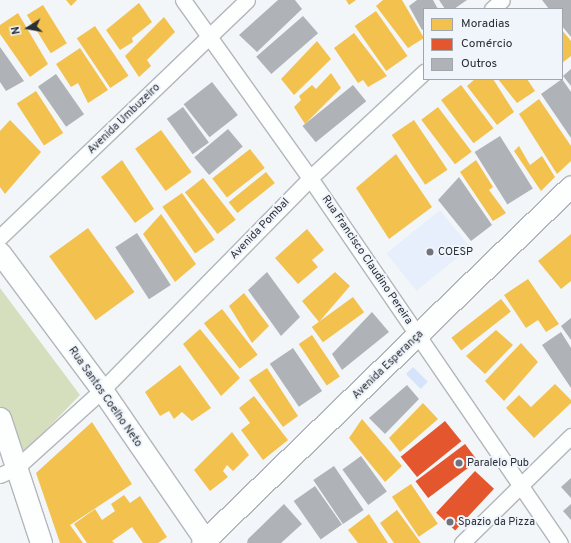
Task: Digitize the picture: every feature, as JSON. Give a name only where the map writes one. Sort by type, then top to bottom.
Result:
[{"type":"main road","name":"Avenida Esperança","points":[[205,542],[571,186]]},
{"type":"main road","name":"Rua Santos Coelho Neto","points":[[0,253],[102,390],[205,542]]},
{"type":"main road","points":[[0,418],[8,471],[41,543]]},
{"type":"street","name":"Rua Francisco Claudino Pereira","points":[[183,0],[310,178],[560,543]]},
{"type":"street","name":"Avenida Umbuzeiro","points":[[0,237],[247,0]]},
{"type":"street","points":[[493,8],[502,0]]},
{"type":"street","name":"Avenida Pombal","points":[[8,471],[102,390],[310,178],[423,73]]},
{"type":"street","points":[[462,543],[571,436]]},
{"type":"shaded area","name":"COESP","points":[[440,210],[470,247],[417,291],[386,253]]},
{"type":"green space","points":[[0,288],[80,395],[12,465],[0,421]]},
{"type":"water","points":[[413,367],[428,382],[421,389],[406,374]]},
{"type":"building: Moradias","points":[[66,0],[77,0],[71,6]]},
{"type":"building: Moradias","points":[[346,0],[356,0],[349,5]]},
{"type":"building: Moradias","points":[[383,0],[402,0],[423,39],[408,48],[376,6]]},
{"type":"building: Moradias","points":[[139,3],[152,22],[132,38],[133,42],[120,50],[106,30]]},
{"type":"building: Moradias","points":[[43,5],[67,43],[51,53],[27,15]]},
{"type":"building: Moradias","points":[[376,11],[408,56],[386,71],[355,26]]},
{"type":"building: Moradias","points":[[18,13],[48,64],[30,77],[0,34],[0,25]]},
{"type":"building: Moradias","points":[[164,17],[175,32],[147,60],[151,66],[139,77],[125,56]]},
{"type":"building: Moradias","points":[[95,26],[129,76],[110,88],[77,38]]},
{"type":"building: Moradias","points":[[563,31],[571,41],[571,56],[563,62]]},
{"type":"building: Moradias","points":[[354,33],[387,76],[368,87],[363,80],[358,83],[334,48]]},
{"type":"building: Moradias","points":[[317,41],[331,59],[294,95],[281,79]]},
{"type":"building: Moradias","points":[[80,48],[108,90],[88,103],[78,83],[71,87],[56,64]]},
{"type":"building: Moradias","points":[[331,73],[341,88],[305,124],[294,107],[301,100],[299,96],[312,85],[316,89]]},
{"type":"building: Moradias","points":[[474,80],[494,80],[514,112],[497,125],[467,86]]},
{"type":"building: Moradias","points":[[499,80],[528,80],[535,91],[517,103]]},
{"type":"building: Moradias","points":[[461,85],[493,128],[474,143],[441,100]]},
{"type":"building: Moradias","points":[[36,91],[63,133],[44,145],[17,104]]},
{"type":"building: Moradias","points":[[539,99],[571,146],[571,161],[557,174],[519,114]]},
{"type":"building: Moradias","points":[[438,107],[472,152],[455,164],[421,120]]},
{"type":"building: Moradias","points":[[10,120],[41,152],[5,194],[0,187],[0,131]]},
{"type":"building: Moradias","points":[[414,120],[448,170],[425,185],[392,135]]},
{"type":"building: Moradias","points":[[161,130],[192,172],[166,191],[135,149]]},
{"type":"building: Moradias","points":[[519,146],[530,165],[542,156],[555,177],[541,191],[514,151]]},
{"type":"building: Moradias","points":[[250,149],[265,168],[227,197],[212,179]]},
{"type":"building: Moradias","points":[[396,154],[432,207],[389,239],[356,188]]},
{"type":"building: Moradias","points":[[122,160],[154,209],[135,223],[101,177]]},
{"type":"building: Moradias","points":[[476,160],[493,187],[489,190],[506,213],[493,221],[460,172]]},
{"type":"building: Moradias","points":[[266,172],[275,183],[238,213],[229,202]]},
{"type":"building: Moradias","points":[[203,178],[236,220],[218,234],[185,192]]},
{"type":"building: Moradias","points":[[182,193],[215,240],[195,253],[162,207]]},
{"type":"building: Moradias","points":[[161,214],[196,264],[175,282],[143,234]]},
{"type":"building: Moradias","points":[[88,228],[134,292],[96,320],[49,256]]},
{"type":"building: Moradias","points":[[307,229],[324,250],[312,260],[318,267],[298,284],[275,258]]},
{"type":"building: Moradias","points":[[571,234],[571,281],[561,289],[538,261]]},
{"type":"building: Moradias","points":[[335,272],[350,286],[319,322],[302,301]]},
{"type":"building: Moradias","points":[[528,279],[559,324],[546,332],[538,320],[526,328],[504,295]]},
{"type":"building: Moradias","points":[[244,293],[269,326],[252,343],[229,306]]},
{"type":"building: Moradias","points":[[353,297],[364,312],[323,342],[312,327]]},
{"type":"building: Moradias","points":[[501,299],[511,312],[461,350],[451,338]]},
{"type":"building: Moradias","points":[[222,309],[258,355],[240,369],[204,323]]},
{"type":"building: Moradias","points":[[200,329],[240,378],[221,396],[183,344]]},
{"type":"building: Moradias","points":[[496,330],[513,345],[485,374],[466,356]]},
{"type":"building: Moradias","points":[[312,335],[340,376],[327,385],[299,344]]},
{"type":"building: Moradias","points":[[521,343],[538,362],[504,401],[485,381]]},
{"type":"building: Moradias","points":[[180,365],[211,408],[192,421],[182,412],[174,419],[169,411],[160,416],[145,392]]},
{"type":"building: Moradias","points":[[267,368],[298,416],[283,427],[249,380]]},
{"type":"building: Moradias","points":[[555,384],[571,400],[571,403],[534,438],[506,408],[519,395],[531,407]]},
{"type":"building: Moradias","points":[[254,396],[288,440],[263,460],[241,430],[250,423],[239,408]]},
{"type":"building: Moradias","points":[[423,403],[438,419],[400,452],[389,438]]},
{"type":"building: Moradias","points":[[362,419],[402,466],[385,482],[349,438]]},
{"type":"building: Moradias","points":[[92,422],[132,484],[70,525],[83,543],[60,543],[36,473]]},
{"type":"building: Moradias","points":[[232,432],[249,455],[233,471],[227,465],[223,471],[228,477],[210,491],[194,470]]},
{"type":"building: Moradias","points":[[411,484],[438,524],[419,537],[392,497]]},
{"type":"building: Moradias","points":[[124,495],[130,503],[140,496],[167,537],[158,543],[143,543],[132,527],[112,541],[114,543],[87,543],[74,524],[95,509],[102,520],[115,511],[111,504]]},
{"type":"building: Moradias","points":[[397,510],[421,543],[394,543],[380,523]]},
{"type":"building: Moradias","points":[[369,514],[388,543],[358,543],[348,530]]},
{"type":"building: Comércio","points":[[445,421],[461,441],[417,477],[401,457]]},
{"type":"building: Comércio","points":[[465,444],[478,461],[428,498],[415,481]]},
{"type":"building: Comércio","points":[[475,471],[494,489],[455,530],[436,513]]},
{"type":"building: Outros","points":[[278,0],[295,0],[302,9],[257,52],[239,35]]},
{"type":"building: Outros","points":[[417,0],[433,0],[437,8],[423,8],[422,30],[409,6]]},
{"type":"building: Outros","points":[[439,0],[467,0],[455,8],[444,8]]},
{"type":"building: Outros","points":[[542,0],[571,0],[571,37],[563,27],[563,8],[548,8]]},
{"type":"building: Outros","points":[[303,16],[318,33],[271,74],[256,57]]},
{"type":"building: Outros","points":[[0,47],[24,81],[6,91],[0,82]]},
{"type":"building: Outros","points":[[571,69],[571,86],[563,76]]},
{"type":"building: Outros","points":[[56,74],[84,114],[66,127],[38,87]]},
{"type":"building: Outros","points":[[561,80],[563,80],[571,92],[571,138],[541,94]]},
{"type":"building: Outros","points":[[212,82],[238,115],[209,137],[184,104]]},
{"type":"building: Outros","points":[[353,85],[366,101],[316,142],[302,126]]},
{"type":"building: Outros","points":[[183,107],[209,143],[193,154],[167,119]]},
{"type":"building: Outros","points":[[228,129],[243,147],[209,175],[194,157]]},
{"type":"building: Outros","points":[[500,136],[533,189],[507,204],[475,152]]},
{"type":"building: Outros","points":[[459,177],[492,225],[471,241],[438,200]]},
{"type":"building: Outros","points":[[137,233],[171,285],[149,299],[115,247]]},
{"type":"building: Outros","points":[[267,272],[300,317],[281,336],[248,290]]},
{"type":"building: Outros","points":[[372,312],[389,332],[342,370],[332,354]]},
{"type":"building: Outros","points":[[571,318],[571,340],[561,326]]},
{"type":"building: Outros","points":[[561,332],[571,348],[571,388],[542,345]]},
{"type":"building: Outros","points":[[293,348],[322,391],[299,407],[270,364]]},
{"type":"building: Outros","points":[[407,385],[419,399],[385,434],[369,418]]},
{"type":"building: Outros","points":[[361,456],[387,492],[368,505],[342,470]]},
{"type":"building: Outros","points":[[334,466],[364,510],[343,524],[313,480]]},
{"type":"building: Outros","points":[[571,478],[571,498],[561,487]]},
{"type":"building: Outros","points":[[315,486],[342,525],[321,539],[294,501]]},
{"type":"building: Outros","points":[[284,504],[302,524],[281,543],[247,543],[248,539]]},
{"type":"building: Outros","points":[[571,504],[571,520],[563,511]]},
{"type":"place","name":"COESP","points":[[430,252]]},
{"type":"place","name":"Paralelo Pub","points":[[459,463]]},
{"type":"place","name":"Spazio da Pizza","points":[[450,522]]}]
